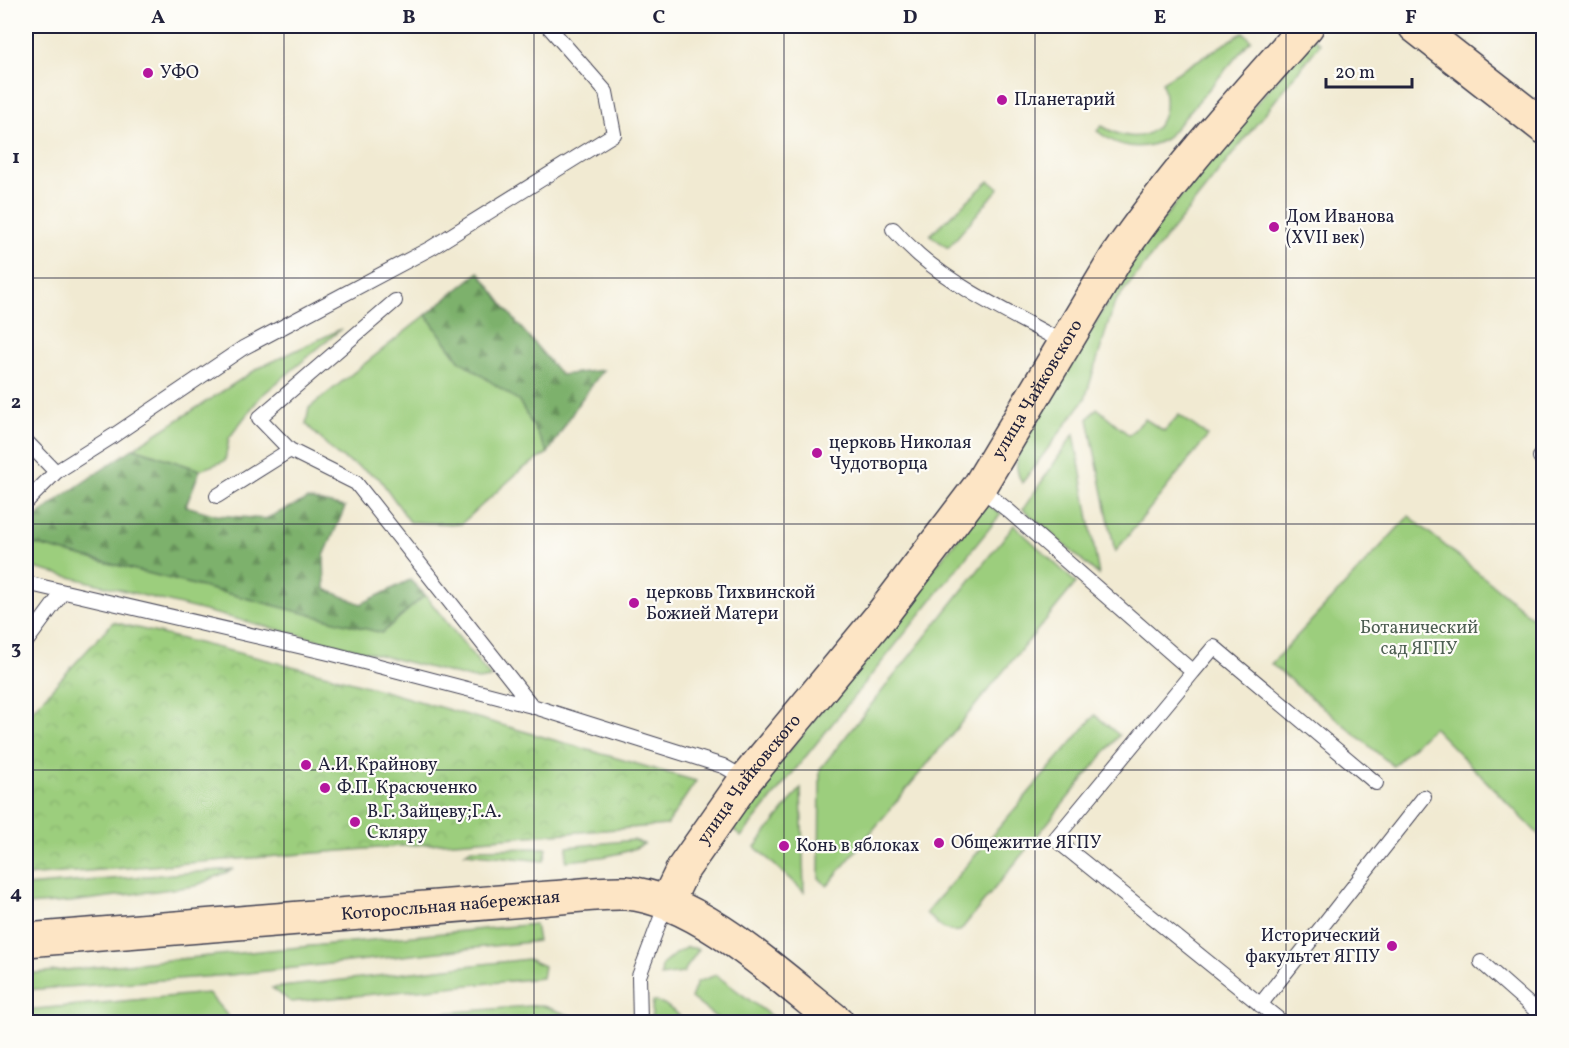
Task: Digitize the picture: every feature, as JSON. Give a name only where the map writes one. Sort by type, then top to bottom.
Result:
[{"type":"main road","name":"улица Чайковского","points":[[667,902],[683,869],[746,779],[881,616],[980,487],[1116,258],[1149,212],[1183,167],[1307,26]]},
{"type":"main road","points":[[1415,26],[1541,120]]},
{"type":"main road","name":"Которосльная набережная","points":[[26,940],[627,893],[667,902],[726,935],[837,1023]]},
{"type":"lane","points":[[26,502],[56,472],[243,348],[431,248],[614,134],[606,92],[548,26]]},
{"type":"lane","points":[[893,229],[919,256],[950,278],[1066,344]]},
{"type":"lane","points":[[395,300],[259,418],[290,450],[356,483],[532,706]]},
{"type":"lane","points":[[26,441],[56,472]]},
{"type":"lane","points":[[217,496],[290,450]]},
{"type":"lane","points":[[1544,453],[1540,457],[1544,460]]},
{"type":"lane","points":[[980,487],[1193,672]]},
{"type":"lane","points":[[26,583],[333,654],[532,706],[723,766],[746,779]]},
{"type":"lane","points":[[26,642],[63,592]]},
{"type":"lane","points":[[1282,1023],[1055,838],[1215,647],[1376,783]]},
{"type":"lane","points":[[1260,1005],[1424,797]]},
{"type":"lane","points":[[640,1023],[639,976],[667,902]]},
{"type":"lane","points":[[1481,962],[1541,1015],[1535,1023]]},
{"type":"green space","points":[[1244,32],[1251,40],[1166,139],[1148,146],[1130,146],[1113,141],[1097,131],[1102,126],[1130,136],[1152,131],[1160,123],[1164,112],[1165,98],[1162,82]]},
{"type":"green space","points":[[1313,37],[1320,44],[1115,302],[1085,399],[1022,483],[1017,467],[1019,450],[1138,252],[1214,153]]},
{"type":"green space","points":[[989,181],[999,188],[948,248],[930,235]]},
{"type":"green space","points":[[479,272],[517,323],[561,375],[603,370],[578,404],[548,453],[519,401],[459,360],[426,315]]},
{"type":"green space","points":[[426,315],[459,360],[519,401],[548,453],[522,469],[461,524],[410,522],[379,478],[337,455],[306,424],[309,408]]},
{"type":"green space","points":[[341,329],[260,397],[229,438],[225,461],[200,470],[134,448],[257,369]]},
{"type":"green space","points":[[1097,408],[1129,435],[1145,419],[1164,431],[1179,415],[1208,436],[1115,552],[1088,419]]},
{"type":"green space","points":[[1074,434],[1099,575],[1023,509]]},
{"type":"green space","points":[[134,448],[200,470],[186,506],[216,515],[265,519],[308,499],[345,507],[324,556],[325,589],[361,604],[410,580],[425,595],[382,633],[26,542],[26,525],[63,496]]},
{"type":"green space","points":[[986,503],[1001,514],[741,837],[733,829],[737,816]]},
{"type":"green space","name":"Ботанический сад ЯГПУ","points":[[1409,516],[1543,626],[1543,839],[1433,727],[1393,766],[1271,664]]},
{"type":"green space","points":[[1014,525],[1076,583],[827,886],[819,878],[820,769]]},
{"type":"green space","points":[[26,542],[382,633],[425,595],[491,678],[478,680],[26,566]]},
{"type":"green space","points":[[113,622],[332,676],[696,781],[667,825],[26,876],[26,717]]},
{"type":"green space","points":[[1095,715],[1119,735],[960,931],[949,931],[941,927],[926,913]]},
{"type":"green space","points":[[801,788],[804,892],[755,847]]},
{"type":"green space","points":[[634,840],[644,844],[616,854],[566,861],[567,847]]},
{"type":"green space","points":[[547,848],[544,861],[465,853],[471,849]]},
{"type":"green space","points":[[234,869],[195,886],[70,902],[26,905],[26,886]]},
{"type":"green space","points":[[535,924],[538,941],[231,975],[26,990],[26,974]]},
{"type":"green space","points":[[687,947],[699,949],[683,973],[661,976],[662,965]]},
{"type":"green space","points":[[528,959],[544,966],[542,978],[291,1002],[272,988]]},
{"type":"green space","points":[[716,975],[779,1022],[722,1022],[691,998],[697,982]]},
{"type":"green space","points":[[208,993],[233,1022],[26,1022],[26,1010]]},
{"type":"green space","points":[[653,1001],[664,1004],[688,1022],[651,1022]]},
{"type":"green space","points":[[541,1005],[588,1022],[331,1022]]},
{"type":"place","name":"УФО","points":[[148,73]]},
{"type":"place","name":"Планетарий","points":[[1002,100]]},
{"type":"place","name":"Дом Иванова (XVII век)","points":[[1274,227]]},
{"type":"place","name":"церковь Николая Чудотворца","points":[[817,453]]},
{"type":"place","name":"церковь Тихвинской Божией Матери","points":[[634,603]]},
{"type":"place","name":"А.И. Крайнову","points":[[306,765]]},
{"type":"place","name":"Ф.П. Красюченко","points":[[325,788]]},
{"type":"place","name":"В.Г. Зайцеву;Г.А. Скляру","points":[[355,822]]},
{"type":"place","name":"Общежитие ЯГПУ","points":[[939,843]]},
{"type":"place","name":"Конь в яблоках","points":[[784,846]]},
{"type":"place","name":"Исторический факультет ЯГПУ","points":[[1392,946]]}]
